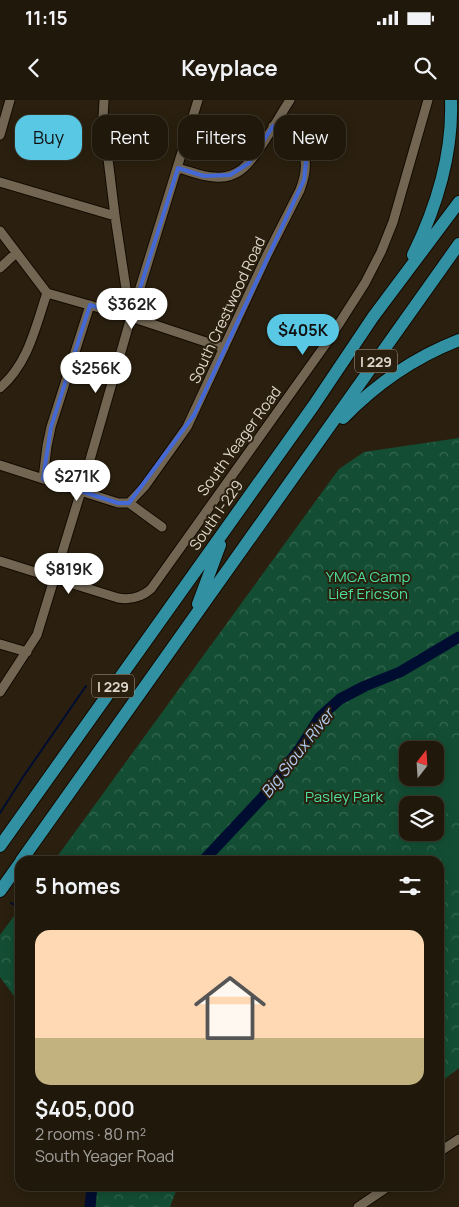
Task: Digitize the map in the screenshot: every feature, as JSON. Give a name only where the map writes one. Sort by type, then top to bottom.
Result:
[{"type":"highway","points":[[383,304],[412,256],[435,204],[451,138],[451,100]]},
{"type":"highway","name":"South I-229","points":[[0,846],[228,527],[383,304],[459,202]]},
{"type":"highway","name":"I 229","points":[[24,856],[459,244]]},
{"type":"highway","points":[[294,478],[340,422],[364,397],[410,364],[459,340]]},
{"type":"highway","points":[[191,621],[228,527]]},
{"type":"highway","name":"I 229","points":[[0,891],[15,869]]},
{"type":"street","points":[[0,135],[10,100]]},
{"type":"street","points":[[104,100],[103,118],[114,216],[131,317]]},
{"type":"street","points":[[0,692],[37,635],[131,317],[198,100]]},
{"type":"street","points":[[178,168],[204,176],[216,177],[230,176],[239,171],[249,163],[290,100]]},
{"type":"street","name":"South Yeager Road","points":[[54,578],[118,598],[127,599],[147,592],[154,584],[356,298],[381,252],[393,222],[428,100]]},
{"type":"street","name":"South Crestwood Road","points":[[129,504],[145,486],[187,427],[304,180],[306,162],[300,146],[291,136],[273,126]]},
{"type":"street","points":[[0,182],[114,216]]},
{"type":"street","points":[[0,231],[47,293],[131,317],[224,348]]},
{"type":"street","points":[[0,268],[16,253]]},
{"type":"street","points":[[0,388],[19,368],[26,355],[47,293]]},
{"type":"street","points":[[43,479],[46,446],[51,427],[90,305]]},
{"type":"street","points":[[0,465],[118,503],[129,504],[162,527]]},
{"type":"street","points":[[0,561],[54,578]]},
{"type":"street","points":[[0,644],[27,652]]},
{"type":"street","points":[[444,1148],[459,1138]]},
{"type":"street","points":[[358,1207],[382,1191]]},
{"type":"highlighted area","points":[[273,126],[301,146],[306,162],[304,180],[194,415],[129,503],[118,503],[43,479],[51,427],[90,305],[131,317],[178,168],[204,176],[230,175],[249,163]]},
{"type":"green space","name":"YMCA Camp Lief Ericson","points":[[459,438],[459,1068],[444,1079],[444,856],[58,856],[339,469],[364,452]]},
{"type":"green space","points":[[446,732],[459,754],[459,805],[444,814],[444,796],[406,796],[405,791],[405,786],[444,786],[444,741],[432,741]]},
{"type":"green space","points":[[459,829],[459,885],[448,873],[444,865],[444,856],[440,856],[437,841],[444,841],[444,832]]},
{"type":"green space","points":[[15,915],[15,997],[0,977],[0,935]]},
{"type":"green space","points":[[92,1191],[176,1191],[170,1207],[90,1207]]},
{"type":"waterway","name":"Big Sioux River","points":[[208,856],[262,798],[301,747],[320,717],[340,699],[365,686],[400,672],[459,637]]},
{"type":"waterway","points":[[0,813],[86,686]]},
{"type":"waterway","points":[[11,903],[15,905]]},
{"type":"waterway","name":"Big Sioux River","points":[[90,1207],[92,1191]]},
{"type":"park label","name":"Pasley Park","points":[[344,796]]}]
